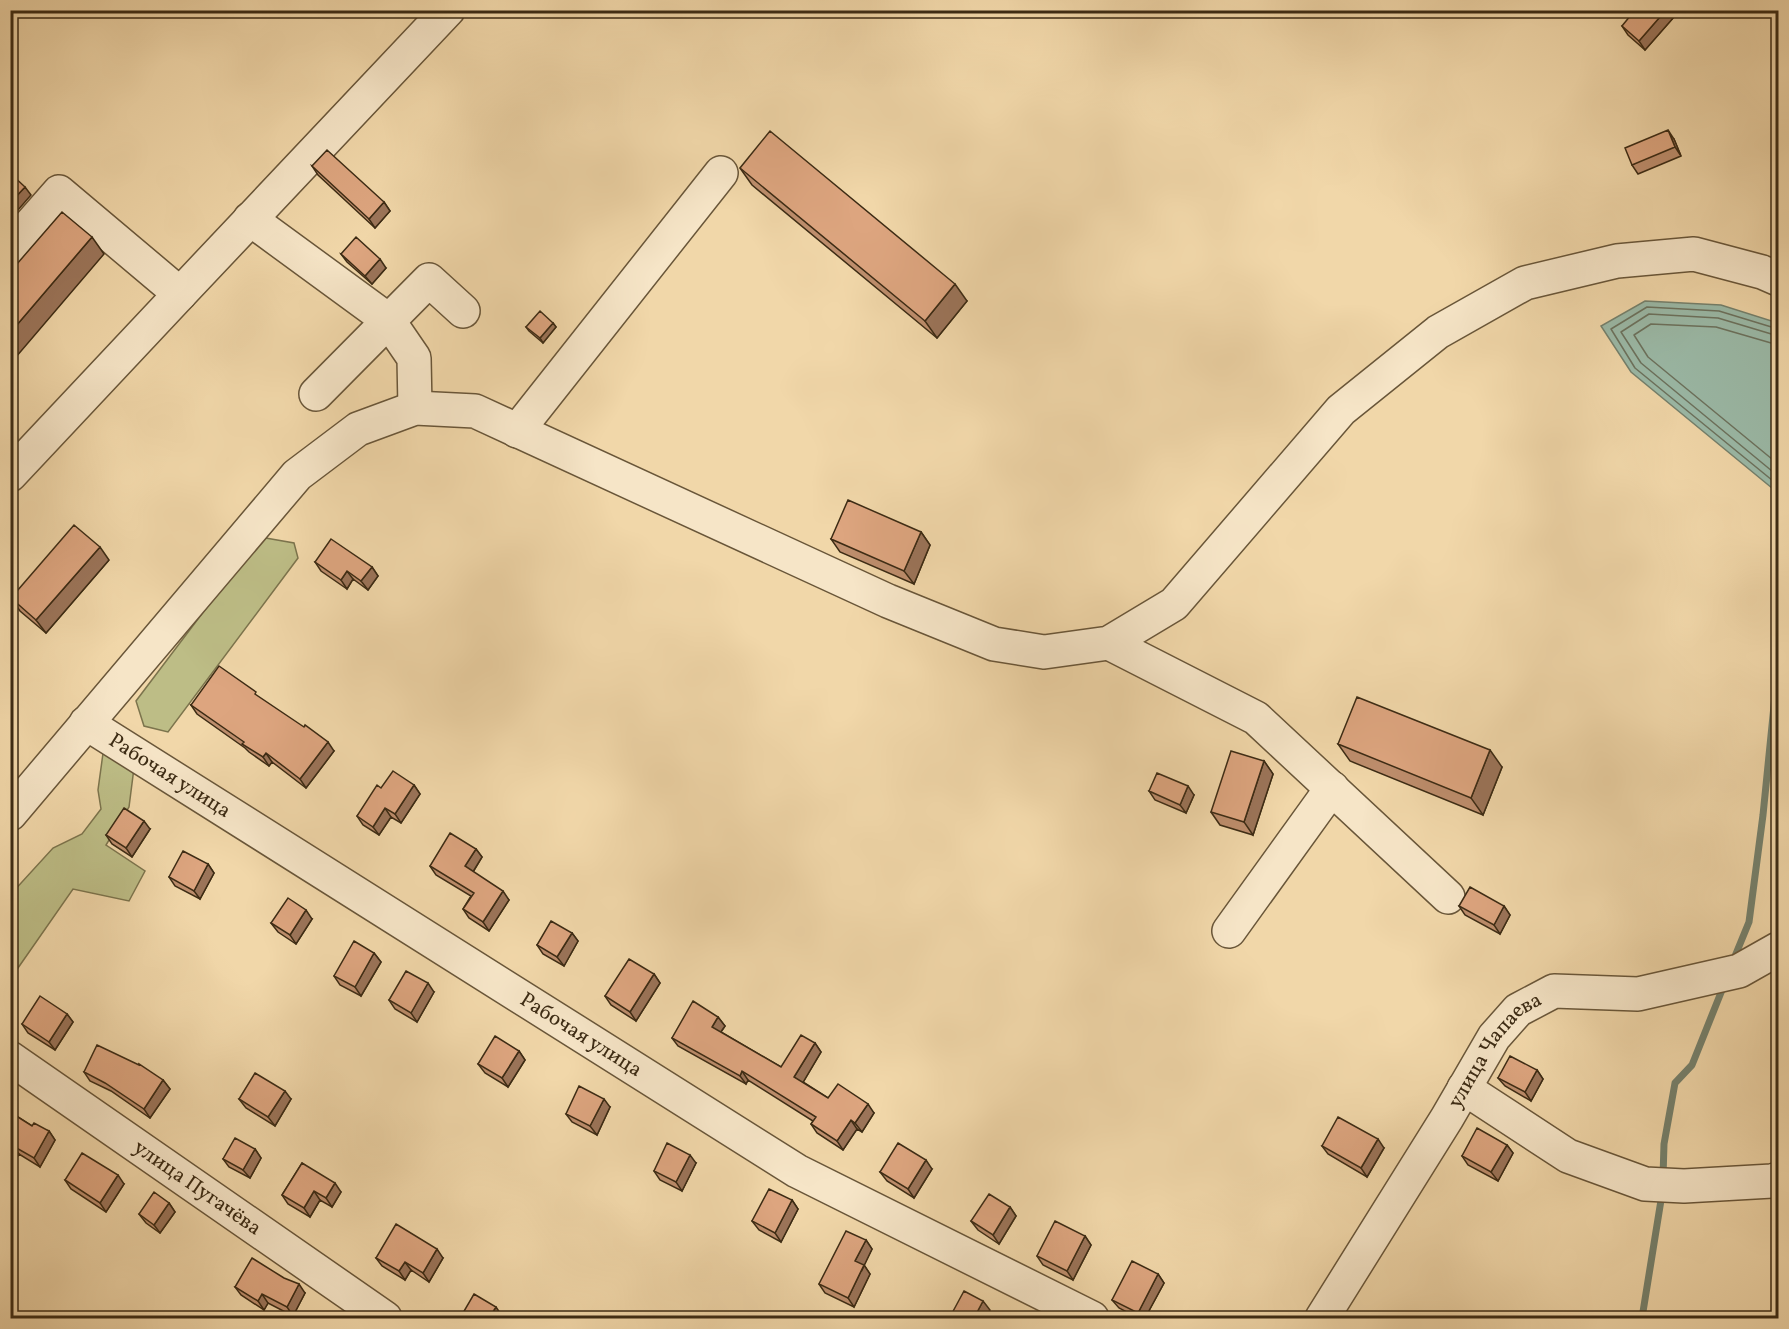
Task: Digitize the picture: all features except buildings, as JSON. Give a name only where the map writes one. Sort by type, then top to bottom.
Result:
[{"type":"street","points":[[10,475],[448,10]]},
{"type":"street","points":[[517,431],[721,173]]},
{"type":"street","points":[[10,248],[59,192],[180,294]]},
{"type":"street","points":[[250,219],[388,320],[414,358],[415,408]]},
{"type":"street","points":[[16,798],[86,723],[297,475],[358,429],[415,408],[475,411],[888,601],[994,644],[1044,652],[1109,643],[1174,604],[1341,410],[1438,332],[1525,283],[1617,261],[1694,254],[1762,272],[1779,279]]},
{"type":"street","points":[[316,393],[429,280],[463,311]]},
{"type":"street","points":[[1109,643],[1256,718],[1448,897]]},
{"type":"street","name":"Рабочая улица","points":[[86,723],[797,1171],[1092,1318]]},
{"type":"street","points":[[1228,931],[1332,788]]},
{"type":"street","name":"улица Чапаева","points":[[1322,1318],[1494,1037],[1518,1010],[1554,991],[1638,994],[1740,971],[1779,949]]},
{"type":"street","name":"улица Пугачёва","points":[[10,1058],[385,1318]]},
{"type":"street","points":[[1464,1088],[1568,1156],[1646,1184],[1684,1186],[1779,1179]]},
{"type":"green space","points":[[260,537],[294,543],[298,558],[168,732],[144,726],[136,701]]},
{"type":"green space","points":[[104,746],[135,760],[129,807],[106,845],[145,871],[129,901],[73,889],[11,978],[11,894],[53,848],[82,834],[101,809],[98,790]]},
{"type":"water","points":[[1645,301],[1721,305],[1778,323],[1778,493],[1631,372],[1601,326]]},
{"type":"waterway","points":[[1733,961],[1749,922],[1763,815],[1778,666]]},
{"type":"waterway","points":[[1663,1177],[1664,1144],[1675,1083],[1692,1065],[1724,985]]},
{"type":"waterway","points":[[1642,1318],[1662,1194]]}]
